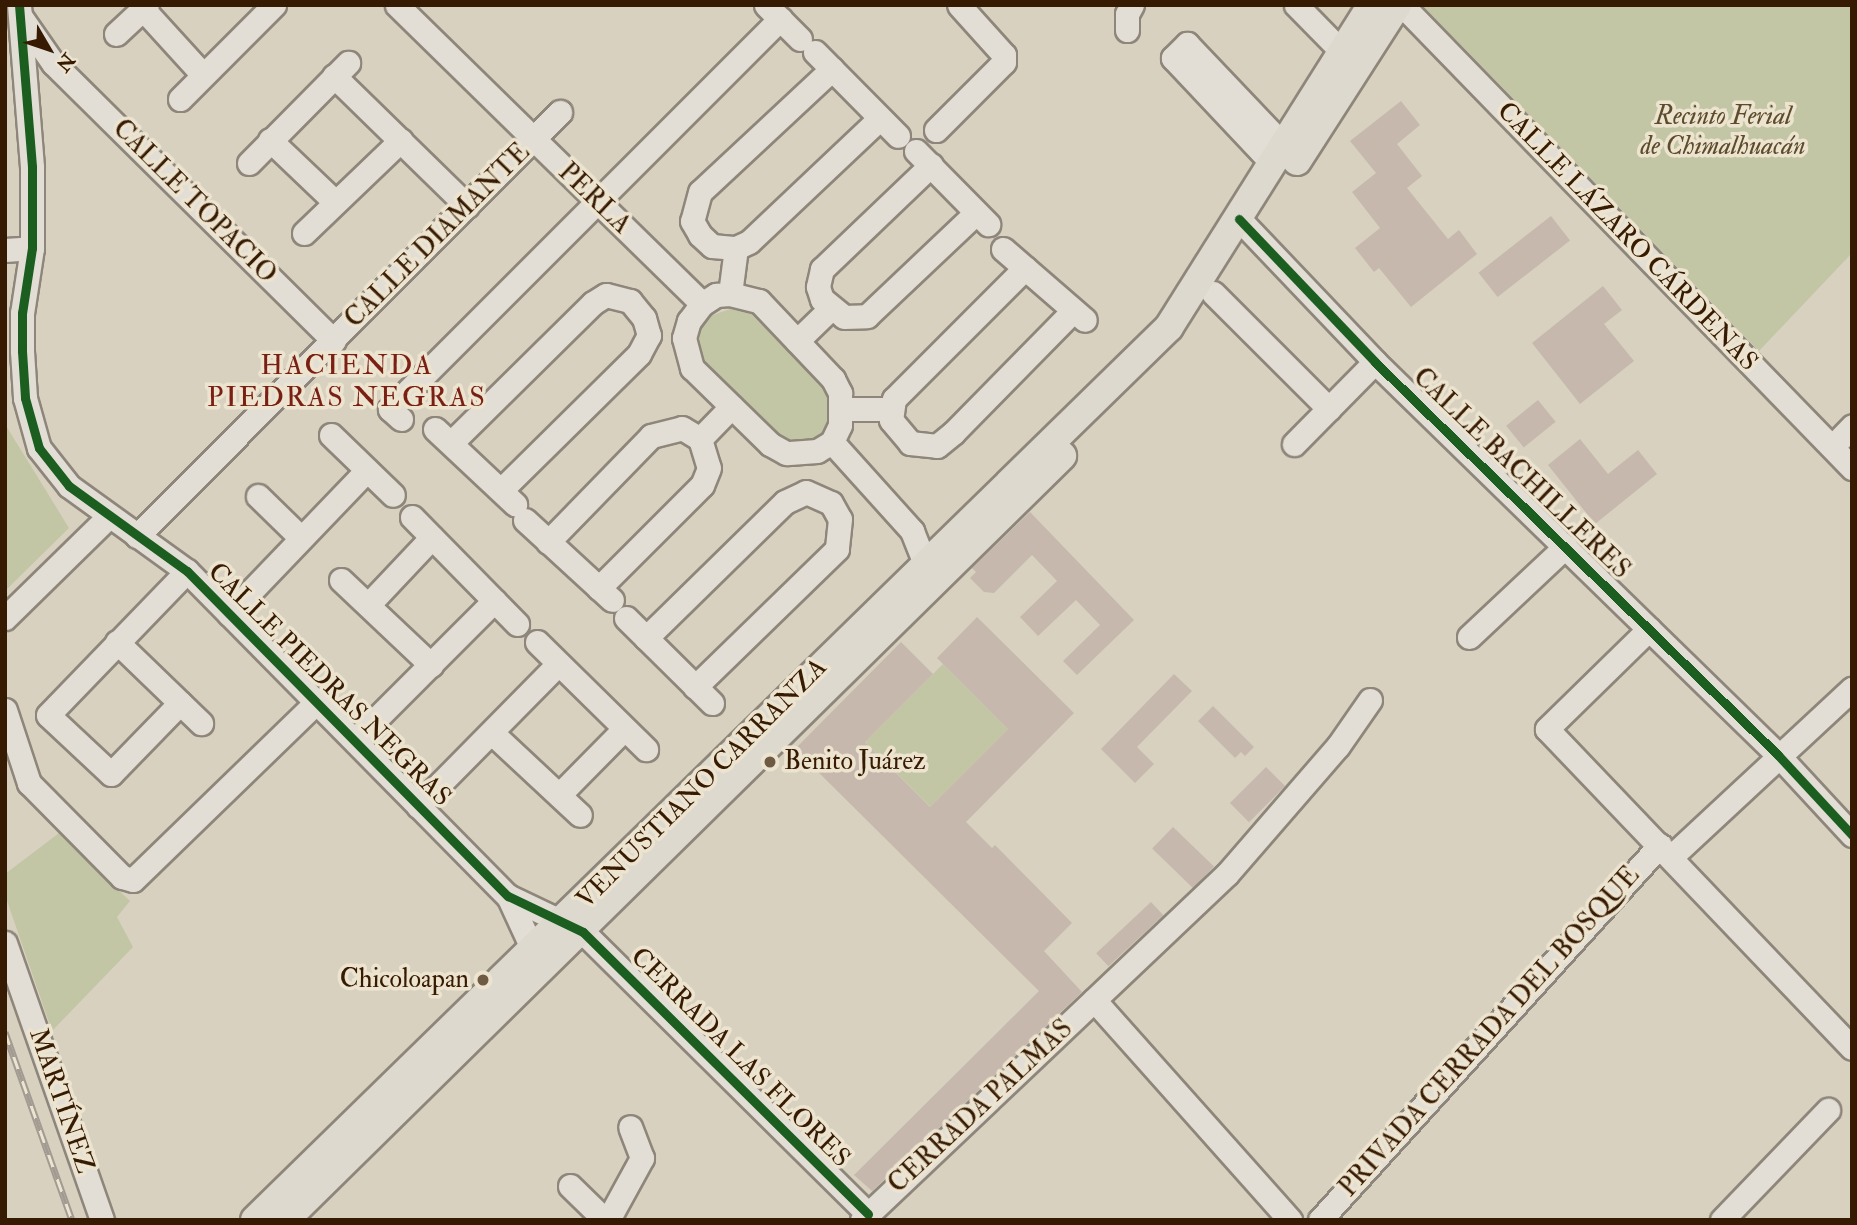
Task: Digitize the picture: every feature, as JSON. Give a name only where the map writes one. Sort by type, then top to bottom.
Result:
[{"type":"main road","points":[[1162,351],[1169,327],[1246,225],[1350,60],[1372,5]]},
{"type":"main road","points":[[1162,351],[1213,293],[1278,155],[1350,60],[1400,5]]},
{"type":"main road","name":"VENUSTIANO CARRANZA","points":[[285,1220],[538,961],[956,546],[1162,351]]},
{"type":"main road","name":"VENUSTIANO CARRANZA","points":[[255,1220],[538,961]]},
{"type":"street","name":"PERLA","points":[[397,5],[702,304]]},
{"type":"street","points":[[1127,30],[1127,14],[1132,5]]},
{"type":"street","points":[[1296,5],[1350,60]]},
{"type":"street","name":"CALLE LÁZARO CÁRDENAS","points":[[1400,5],[1852,468]]},
{"type":"street","points":[[936,130],[1004,62],[1003,55],[962,6]]},
{"type":"street","points":[[116,34],[145,7],[203,75]]},
{"type":"street","points":[[180,99],[266,8]]},
{"type":"street","name":"CALLE TOPACIO","points":[[20,11],[54,63],[334,341]]},
{"type":"street","name":"CALLE PIEDRAS NEGRAS","points":[[20,11],[14,71],[32,167],[32,248],[22,313],[15,399],[39,448],[69,486],[107,518],[187,571],[508,896],[573,927]]},
{"type":"street","points":[[396,414],[773,12],[898,136]]},
{"type":"street","points":[[14,71],[36,61],[54,63]]},
{"type":"street","points":[[249,163],[341,69],[401,140],[467,206]]},
{"type":"street","points":[[832,69],[700,192],[692,221],[700,235],[712,246],[736,248],[749,242],[880,118]]},
{"type":"street","name":"CALLE DIAMANTE","points":[[137,536],[560,113]]},
{"type":"street","points":[[1250,125],[1278,155]]},
{"type":"street","points":[[304,233],[401,140]]},
{"type":"street","points":[[270,141],[335,202]]},
{"type":"street","points":[[924,158],[982,218],[867,316],[844,317],[831,308],[818,286],[822,269],[924,158]]},
{"type":"street","name":"CALLE BACHILLERES","points":[[1246,225],[1375,362],[1778,755],[1852,835]]},
{"type":"street","points":[[5,250],[32,248]]},
{"type":"street","points":[[730,294],[736,248]]},
{"type":"street","points":[[1003,249],[1025,268],[1079,316],[937,446],[910,443],[891,420],[892,409],[903,386],[1025,268]]},
{"type":"street","points":[[1213,293],[1329,409]]},
{"type":"street","points":[[730,294],[759,301],[833,379],[842,409],[832,442],[817,451],[798,454],[769,444],[692,368],[684,338],[689,321],[702,304],[716,295],[730,294]]},
{"type":"street","points":[[514,505],[639,354],[649,335],[644,318],[630,301],[606,295],[593,303],[443,436],[703,695],[837,549],[840,519],[831,503],[806,492],[785,502],[646,638]]},
{"type":"street","points":[[797,341],[831,308]]},
{"type":"street","points":[[649,335],[684,338]]},
{"type":"street","points":[[1294,444],[1375,362]]},
{"type":"street","points":[[699,439],[731,407]]},
{"type":"street","points":[[842,409],[892,409]]},
{"type":"street","points":[[1832,447],[1852,426]]},
{"type":"street","points":[[548,542],[652,436],[682,428],[699,439],[709,468],[702,485],[612,602]]},
{"type":"street","points":[[331,435],[393,495]]},
{"type":"street","points":[[832,442],[912,531],[928,574]]},
{"type":"street","points":[[798,454],[806,492]]},
{"type":"street","points":[[229,614],[367,470]]},
{"type":"street","points":[[258,496],[301,538]]},
{"type":"street","points":[[412,517],[517,624]]},
{"type":"street","points":[[5,618],[107,518]]},
{"type":"street","points":[[912,531],[956,546]]},
{"type":"street","points":[[368,605],[432,537]]},
{"type":"street","points":[[1469,636],[1565,547]]},
{"type":"street","points":[[180,703],[111,774],[48,715],[187,571]]},
{"type":"street","points":[[341,580],[430,666]]},
{"type":"street","points":[[355,740],[494,601]]},
{"type":"street","points":[[1649,629],[1547,729],[1852,1048]]},
{"type":"street","points":[[117,642],[201,723]]},
{"type":"street","points":[[537,642],[646,749]]},
{"type":"street","points":[[418,806],[558,664]]},
{"type":"street","name":"PRIVADA CERRADA DEL BOSQUE","points":[[1320,1220],[1666,851],[1852,689]]},
{"type":"street","name":"CERRADA PALMAS","points":[[865,1217],[1227,874],[1338,746],[1370,700]]},
{"type":"street","points":[[5,710],[29,783],[122,877],[133,880],[317,702]]},
{"type":"street","points":[[559,795],[624,729]]},
{"type":"street","points":[[492,733],[580,815]]},
{"type":"street","name":"CALLE PIEDRAS NEGRAS","points":[[508,896],[538,961]]},
{"type":"street","name":"CERRADA LAS FLORES","points":[[573,927],[865,1217]]},
{"type":"street","name":"MARTÍNEZ","points":[[5,943],[102,1220]]},
{"type":"street","points":[[1094,1000],[1290,1220]]},
{"type":"street","points":[[1722,1220],[1828,1110]]},
{"type":"street","points":[[570,1185],[607,1220],[642,1158],[630,1127]]},
{"type":"green space","name":"Recinto Ferial de Chimalhuacán","points":[[1422,5],[1852,5],[1852,253],[1759,351]]},
{"type":"green space","points":[[733,308],[751,314],[830,394],[834,406],[827,435],[809,446],[774,441],[704,369],[695,352],[700,327],[707,317]]},
{"type":"green space","points":[[5,424],[69,528],[5,591]]},
{"type":"green space","points":[[943,664],[1008,729],[930,807],[865,742]]},
{"type":"green space","points":[[59,833],[130,901],[117,917],[133,947],[52,1031],[5,895],[5,874]]},
{"type":"building","points":[[1401,101],[1420,125],[1397,144],[1422,176],[1407,188],[1448,239],[1459,230],[1477,254],[1411,307],[1379,268],[1374,272],[1355,248],[1380,228],[1352,192],[1376,173],[1350,141]]},
{"type":"building","points":[[1551,216],[1570,240],[1498,297],[1479,273]]},
{"type":"building","points":[[1603,286],[1622,310],[1604,324],[1634,361],[1580,404],[1532,343]]},
{"type":"building","points":[[1538,400],[1556,422],[1524,448],[1506,426]]},
{"type":"building","points":[[1580,439],[1608,474],[1638,450],[1657,474],[1595,524],[1548,465]]},
{"type":"building","points":[[1030,512],[1134,620],[1077,675],[1063,661],[1100,625],[1076,600],[1038,636],[1020,617],[1057,581],[1032,555],[994,593],[984,592],[970,578],[976,572],[972,568]]},
{"type":"building","points":[[977,617],[1074,713],[966,822],[992,848],[995,845],[1072,923],[1044,951],[1082,992],[872,1191],[854,1175],[1039,991],[795,749],[901,642],[933,674],[865,742],[930,807],[1008,729],[937,658]]},
{"type":"building","points":[[1174,674],[1192,691],[1137,747],[1154,764],[1135,783],[1101,749]]},
{"type":"building","points":[[1213,706],[1254,747],[1245,756],[1241,752],[1235,758],[1198,721]]},
{"type":"building","points":[[1266,767],[1285,786],[1249,822],[1230,803]]},
{"type":"building","points":[[1173,827],[1214,867],[1193,888],[1152,849]]},
{"type":"building","points":[[1151,902],[1163,915],[1108,966],[1096,953]]},
{"type":"railway","points":[[5,1032],[72,1220]]},
{"type":"cycle path","points":[[19,5],[32,167],[32,248],[22,313],[22,351],[25,398],[39,448],[69,486],[187,571],[508,896],[583,932],[868,1214]]},
{"type":"cycle path","points":[[1239,219],[1375,362],[1778,755],[1852,835]]},
{"type":"place","name":"Benito Juárez","points":[[770,762]]},
{"type":"place","name":"Chicoloapan","points":[[483,980]]},
{"type":"district","name":"HACIENDA PIEDRAS NEGRAS","points":[[347,382]]}]
